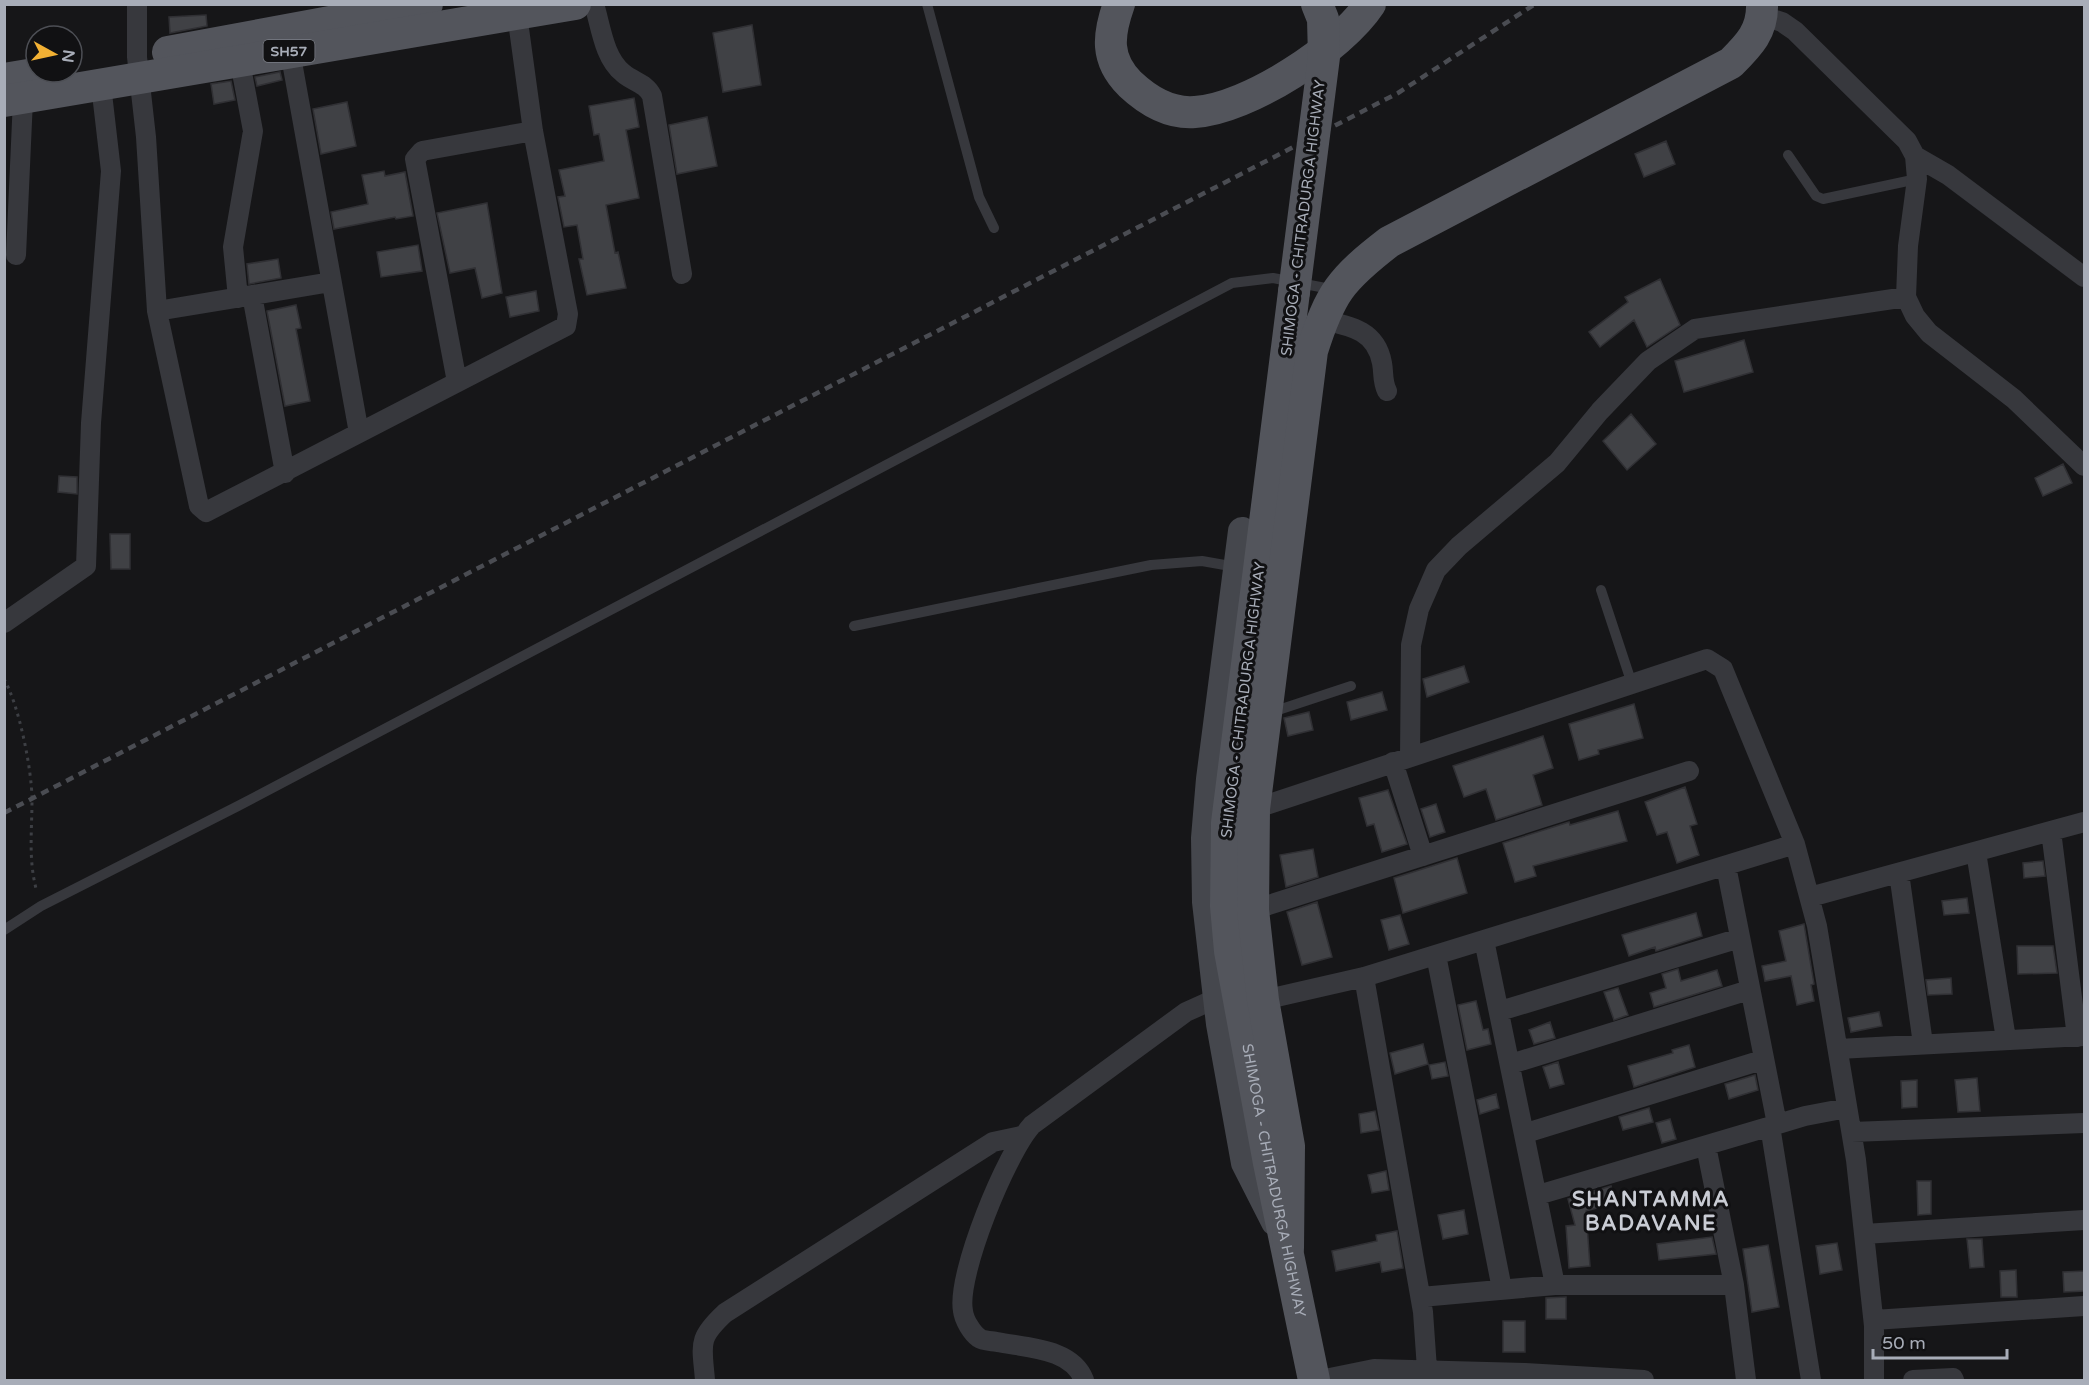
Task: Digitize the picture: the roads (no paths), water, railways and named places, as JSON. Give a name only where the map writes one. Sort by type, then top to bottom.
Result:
[{"type":"main road","name":"SH57","points":[[11,93],[101,85],[138,68],[427,4]]},
{"type":"main road","name":"SH57","points":[[84,68],[138,68],[240,62],[290,51],[575,4]]},
{"type":"main road","name":"SHIMOGA - CHITRADURGA HIGHWAY","points":[[1119,4],[1112,25],[1111,58],[1124,78],[1142,96],[1169,110],[1195,112],[1236,101],[1309,62],[1344,36],[1370,4]]},
{"type":"main road","name":"SHIMOGA - CHITRADURGA HIGHWAY","points":[[1314,1380],[1238,998],[1230,951],[1226,906],[1227,823],[1324,57],[1323,19],[1317,4]]},
{"type":"main road","points":[[1288,1248],[1289,1146],[1263,1000],[1253,910],[1254,809],[1312,351],[1322,320],[1336,290],[1358,266],[1389,242],[1731,63],[1754,41],[1762,10]]},
{"type":"main road","points":[[11,93],[26,84]]},
{"type":"street","points":[[137,4],[138,68],[157,311],[199,506],[206,512],[285,474],[566,326],[568,320],[533,130],[518,14]]},
{"type":"street","points":[[594,4],[607,50],[614,64],[623,73],[648,88],[652,96],[682,274]]},
{"type":"street","points":[[1762,10],[1795,31],[1906,141],[1915,156],[1917,180],[1908,246],[1906,297],[1915,316],[1929,333],[2014,399],[2085,466]]},
{"type":"street","points":[[290,51],[359,433]]},
{"type":"street","points":[[240,62],[253,131],[233,247],[285,474]]},
{"type":"street","points":[[4,623],[86,566],[91,423],[111,171],[101,85]]},
{"type":"street","points":[[11,93],[16,255]]},
{"type":"street","points":[[457,382],[415,159],[422,151],[533,130]]},
{"type":"street","points":[[1915,156],[1948,175],[2085,276]]},
{"type":"street","points":[[157,311],[331,282]]},
{"type":"street","points":[[1423,856],[1401,759],[1411,645],[1419,609],[1436,570],[1459,546],[1557,463],[1600,411],[1648,361],[1695,329],[1906,297]]},
{"type":"street","points":[[1322,320],[1355,327],[1372,338],[1380,352],[1383,382],[1387,391]]},
{"type":"street","points":[[1242,531],[1205,838],[1206,902],[1216,998],[1245,1163],[1288,1248]]},
{"type":"street","points":[[1254,809],[1707,659],[1723,669],[1796,844],[1817,926],[1852,1132],[1874,1320],[1874,1380]]},
{"type":"street","points":[[1253,910],[1689,771]]},
{"type":"street","points":[[1810,897],[2085,822]]},
{"type":"street","points":[[1838,1049],[2081,1036],[2051,831]]},
{"type":"street","points":[[1263,1000],[1364,977],[1796,844]]},
{"type":"street","points":[[1976,852],[2006,1040]]},
{"type":"street","points":[[1725,866],[1773,1125],[1811,1380]]},
{"type":"street","points":[[1899,873],[1923,1044]]},
{"type":"street","points":[[1500,1011],[1740,938]]},
{"type":"street","points":[[1484,940],[1526,1133],[1555,1285]]},
{"type":"street","points":[[1436,955],[1502,1289]]},
{"type":"street","points":[[1364,977],[1421,1297],[1426,1369]]},
{"type":"street","points":[[1511,1064],[1749,990]]},
{"type":"street","points":[[1084,1380],[1080,1370],[1069,1360],[980,1339],[969,1326],[963,1311],[964,1284],[984,1218],[1021,1137],[1032,1125],[1186,1012],[1216,998]]},
{"type":"street","points":[[1526,1133],[1762,1060]]},
{"type":"street","points":[[1538,1195],[1773,1125],[1847,1108]]},
{"type":"street","points":[[1852,1132],[2085,1123]]},
{"type":"street","points":[[705,1380],[702,1346],[705,1334],[725,1313],[993,1142],[1021,1137]]},
{"type":"street","points":[[1706,1146],[1734,1285],[1746,1380]]},
{"type":"street","points":[[1864,1233],[2085,1220]]},
{"type":"street","points":[[1421,1297],[1555,1285],[1734,1285]]},
{"type":"street","points":[[1874,1320],[2085,1306]]},
{"type":"street","points":[[1320,1380],[1374,1369],[1426,1369],[1464,1376],[1644,1380]]},
{"type":"street","points":[[1913,1380],[1954,1380]]},
{"type":"lane","points":[[927,4],[980,197],[993,228]]},
{"type":"lane","points":[[1788,155],[1816,196],[1823,198],[1917,180]]},
{"type":"lane","points":[[4,930],[41,906],[237,806],[1232,283],[1273,278],[1336,290]]},
{"type":"lane","points":[[854,626],[1151,565],[1202,561],[1238,568]]},
{"type":"lane","points":[[1601,590],[1632,684]]},
{"type":"lane","points":[[1266,714],[1351,686]]},
{"type":"railway","points":[[4,813],[1398,93],[1535,4]]},
{"type":"district","name":"SHANTAMMA BADAVANE","points":[[1651,1211]]}]
